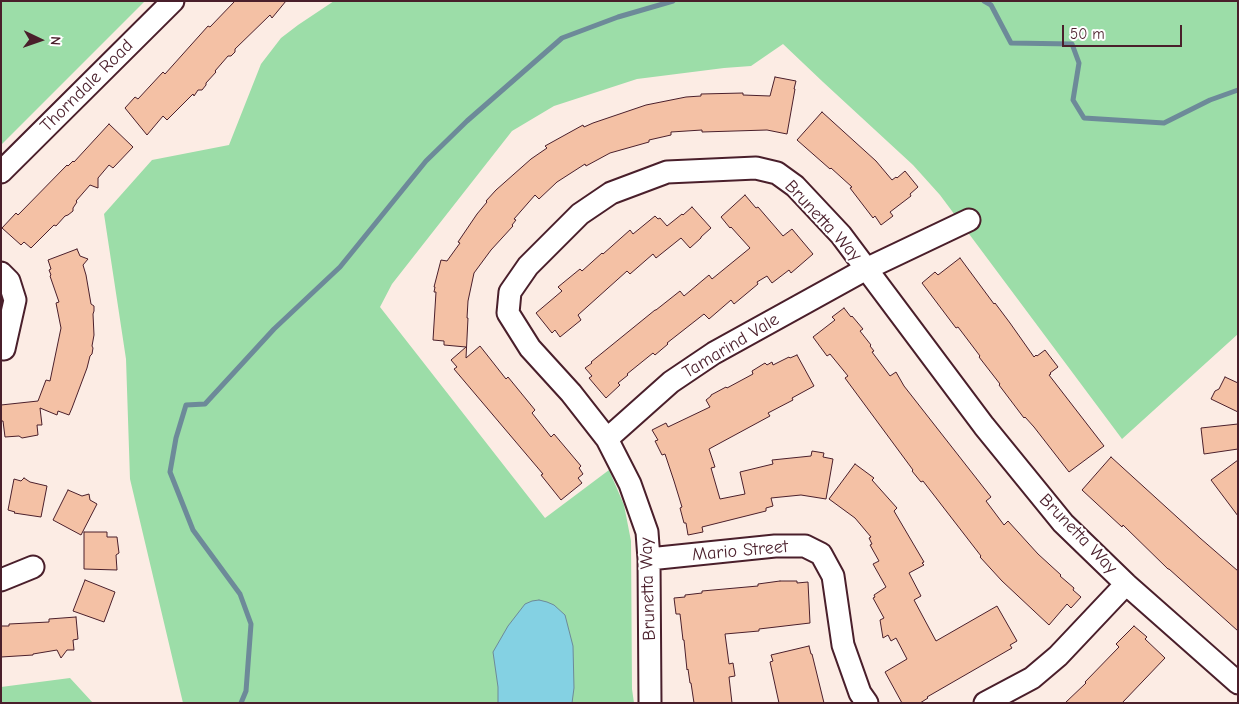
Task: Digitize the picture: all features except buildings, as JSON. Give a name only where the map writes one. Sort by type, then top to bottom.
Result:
[{"type":"street","name":"Thorndale Road","points":[[1,172],[173,1]]},
{"type":"street","name":"Brunetta Way","points":[[650,703],[649,560],[647,532],[630,484],[607,440],[571,393],[530,348],[508,313],[510,292],[528,266],[580,214],[612,193],[667,172],[756,168],[778,173],[795,186],[841,235],[984,426],[1063,522],[1126,584],[1238,683]]},
{"type":"street","name":"Tamarind Vale","points":[[607,440],[671,382],[714,353],[866,269],[969,220]]},
{"type":"street","points":[[1,273],[9,281],[15,300],[4,350]]},
{"type":"street","name":"Mario Street","points":[[649,560],[782,546],[805,546],[821,554],[833,576],[843,646],[860,693],[866,703]]},
{"type":"street","points":[[1,580],[33,567]]},
{"type":"street","points":[[985,703],[1032,678],[1058,656],[1126,584]]},
{"type":"green space","points":[[1,1],[145,1],[1,145]]},
{"type":"green space","points":[[334,1],[1238,1],[1238,334],[1122,439],[940,195],[913,165],[783,44],[751,66],[637,79],[554,106],[512,131],[392,284],[380,307],[545,518],[609,470],[624,505],[631,541],[632,689],[634,703],[183,703],[130,479],[126,359],[104,214],[152,160],[229,145],[261,64],[281,38]]},
{"type":"green space","points":[[70,678],[93,703],[1,703],[1,687]]},
{"type":"water","points":[[539,600],[554,605],[565,615],[573,646],[574,688],[572,703],[498,703],[498,687],[493,652],[508,626],[525,604]]},
{"type":"waterway","points":[[241,703],[246,691],[251,624],[240,594],[193,530],[170,472],[176,438],[186,405],[205,404],[274,329],[340,267],[426,161],[467,121],[562,38],[618,17],[673,1]]},
{"type":"waterway","points":[[984,1],[991,5],[1011,43],[1072,44],[1079,63],[1073,100],[1084,118],[1164,123],[1210,100],[1238,90]]}]
